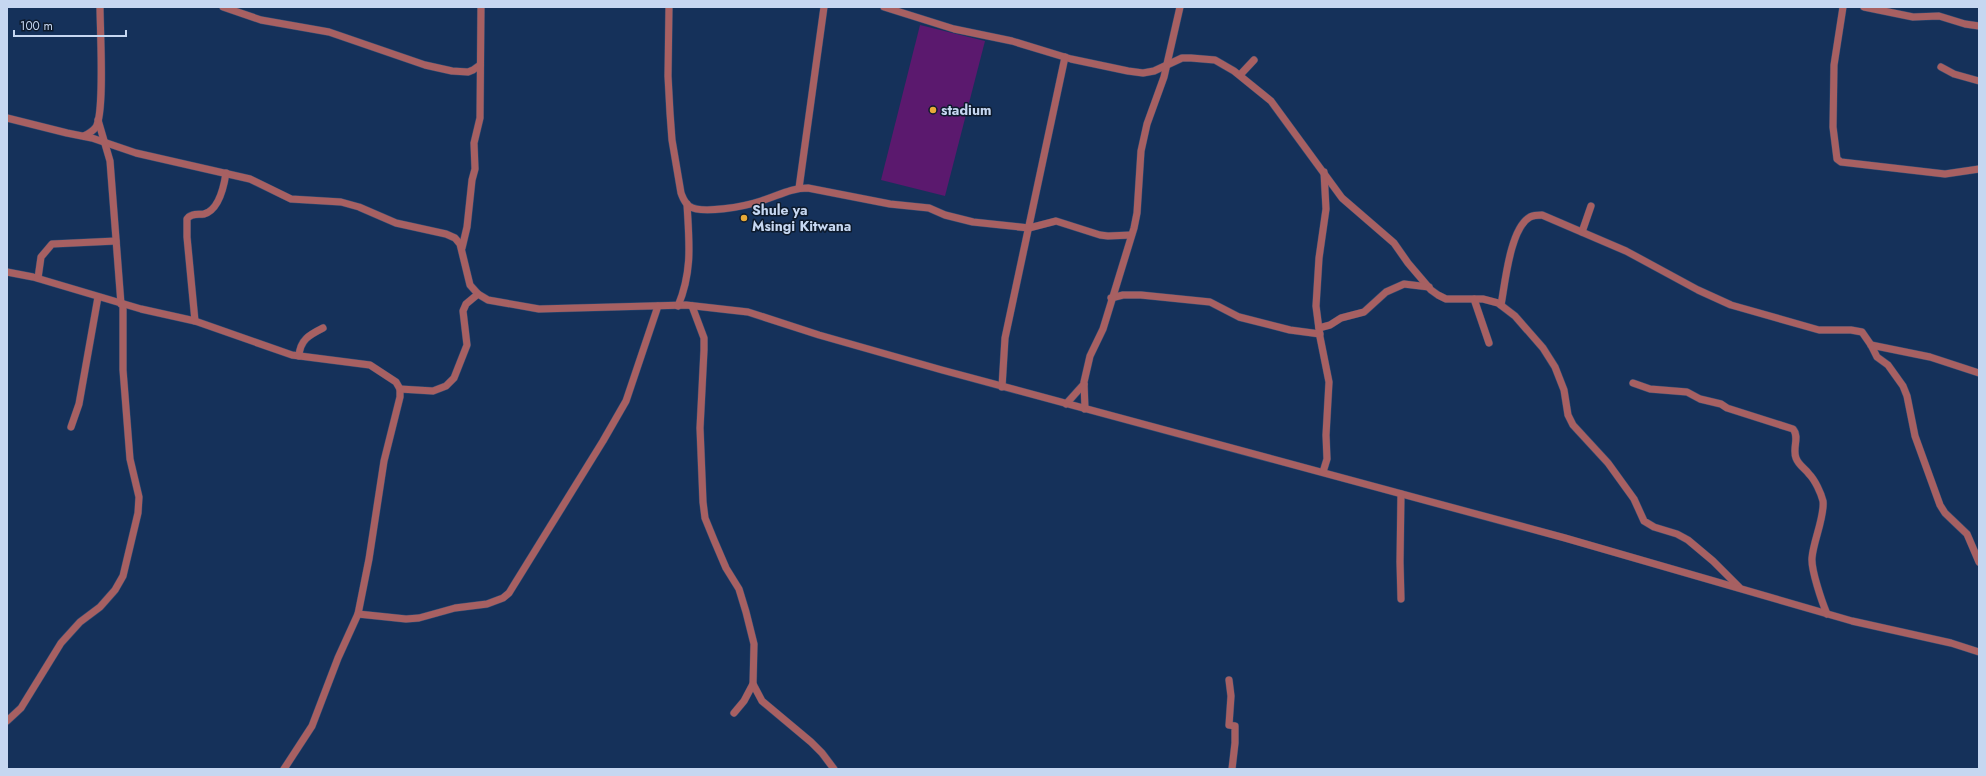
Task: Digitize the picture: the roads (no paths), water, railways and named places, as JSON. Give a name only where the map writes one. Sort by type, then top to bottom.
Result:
[{"type":"street","points":[[84,136],[96,128],[98,120],[101,95],[100,7]]},
{"type":"street","points":[[223,7],[265,21],[328,32],[425,65],[452,71],[468,72],[480,64]]},
{"type":"street","points":[[462,248],[467,227],[475,169],[474,143],[480,118],[481,7]]},
{"type":"street","points":[[669,7],[668,76],[672,140],[681,193],[687,204],[690,229],[687,283],[678,306]]},
{"type":"street","points":[[799,188],[824,7]]},
{"type":"street","points":[[884,7],[954,29],[1012,41],[1066,57],[1116,69],[1143,73],[1182,58],[1205,59],[1215,60],[1240,75],[1280,110],[1342,198],[1389,238],[1408,263],[1438,296],[1446,299],[1483,299],[1501,305],[1515,316],[1543,348],[1555,367],[1564,390],[1568,415],[1572,424],[1608,463],[1634,499],[1644,521],[1654,527],[1677,534],[1688,540],[1713,561],[1739,587]]},
{"type":"street","points":[[1084,409],[1084,384],[1090,356],[1103,329],[1137,213],[1141,151],[1147,124],[1160,92],[1180,7]]},
{"type":"street","points":[[1843,7],[1834,65],[1833,127],[1836,159],[1840,162],[1945,174],[1979,169]]},
{"type":"street","points":[[1864,7],[1913,17],[1939,16],[1965,24],[1979,26]]},
{"type":"street","points":[[1002,387],[1005,338],[1066,57]]},
{"type":"street","points":[[1240,75],[1254,60]]},
{"type":"street","points":[[1941,67],[1954,74],[1979,80]]},
{"type":"street","points":[[7,118],[104,141],[136,153],[250,179],[291,199],[341,202],[359,207],[396,222],[446,234],[457,240],[462,248],[470,284],[478,294],[488,300],[499,303],[539,309],[692,306],[748,312],[825,337],[1002,387],[1565,538],[1739,587],[1852,621],[1951,643],[1979,652]]},
{"type":"street","points":[[7,721],[21,708],[61,643],[80,622],[100,607],[123,576],[138,513],[139,497],[130,459],[123,370],[122,304],[110,161],[98,120]]},
{"type":"street","points":[[1323,472],[1327,459],[1326,435],[1329,382],[1319,331],[1316,306],[1316,283],[1325,221],[1324,172]]},
{"type":"street","points":[[195,321],[186,237],[187,219],[192,215],[208,212],[214,207],[224,185],[226,173]]},
{"type":"street","points":[[687,204],[697,209],[739,206],[762,201],[781,192],[799,188],[808,188],[897,205],[929,208],[945,215],[974,222],[1029,228],[1056,220],[1100,235],[1131,235]]},
{"type":"street","points":[[1582,232],[1591,206]]},
{"type":"street","points":[[1501,305],[1509,256],[1522,224],[1529,217],[1542,215],[1634,255],[1698,290],[1730,305],[1819,330],[1858,331],[1865,334],[1877,357],[1888,365],[1903,386],[1907,396],[1915,436],[1940,505],[1945,513],[1967,534],[1979,562]]},
{"type":"street","points":[[38,278],[41,257],[52,244],[116,241]]},
{"type":"street","points":[[7,272],[38,278],[122,304],[195,321],[299,356],[370,365],[390,377],[396,382],[400,389],[400,397],[384,461],[369,559],[358,614],[338,658],[312,726],[284,769]]},
{"type":"street","points":[[1112,298],[1123,295],[1141,295],[1210,302],[1239,317],[1290,330],[1319,331],[1341,318],[1364,312],[1386,292],[1404,284],[1409,283],[1429,286]]},
{"type":"street","points":[[400,389],[433,391],[446,386],[454,378],[467,345],[463,311],[466,304],[478,294]]},
{"type":"street","points":[[71,427],[79,404],[98,297]]},
{"type":"street","points":[[1474,299],[1489,343]]},
{"type":"street","points":[[358,614],[406,619],[419,618],[455,608],[487,604],[503,598],[509,593],[626,401],[658,306]]},
{"type":"street","points":[[692,306],[704,338],[700,428],[702,502],[708,526],[726,568],[739,589],[754,644],[753,684],[744,701],[734,713]]},
{"type":"street","points":[[299,356],[299,349],[305,338],[323,328]]},
{"type":"street","points":[[1872,345],[1930,357],[1979,373]]},
{"type":"street","points":[[1633,383],[1650,388],[1687,392],[1700,399],[1721,404],[1727,408],[1793,429],[1796,434],[1794,448],[1796,459],[1801,467],[1810,475],[1823,501],[1823,511],[1812,559],[1820,598],[1827,614]]},
{"type":"street","points":[[1066,404],[1084,384]]},
{"type":"street","points":[[1401,600],[1400,562],[1402,494]]},
{"type":"street","points":[[1229,680],[1231,696],[1229,725],[1235,726],[1236,743],[1232,769]]},
{"type":"street","points":[[753,684],[762,701],[811,742],[822,753],[834,769]]},
{"type":"place","name":"stadium","points":[[933,110]]},
{"type":"place","name":"Shule ya Msingi Kitwana","points":[[744,218]]}]
